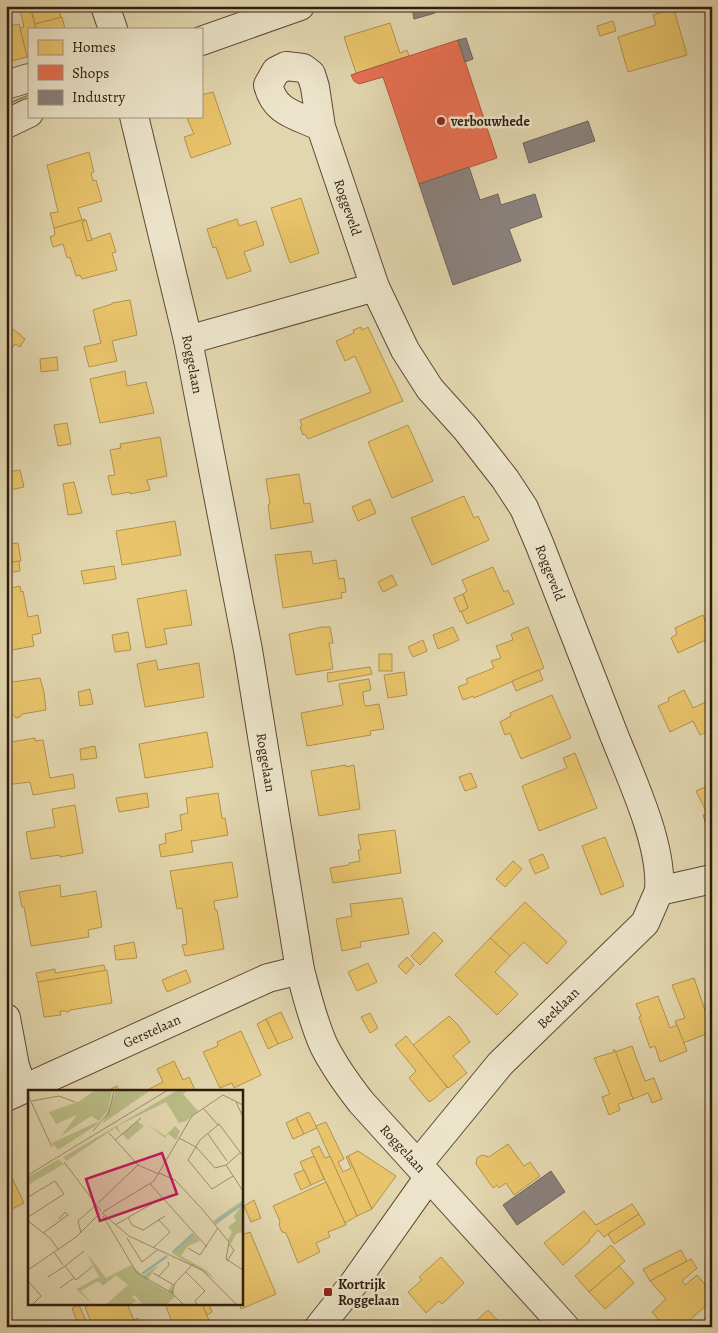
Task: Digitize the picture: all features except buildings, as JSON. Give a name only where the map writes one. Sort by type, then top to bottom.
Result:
[{"type":"street","points":[[105,6],[113,28]]},
{"type":"street","points":[[202,40],[259,12],[300,6]]},
{"type":"street","points":[[6,85],[28,78]]},
{"type":"street","points":[[6,124],[28,114]]},
{"type":"street","name":"Roggelaan","points":[[134,118],[188,340],[248,650],[300,970],[324,1045],[342,1078],[361,1102],[565,1327]]},
{"type":"street","name":"Roggeveld","points":[[321,127],[375,287],[405,350],[430,389],[466,429],[505,479],[524,508],[642,807],[657,858],[660,878],[659,891]]},
{"type":"street","points":[[188,340],[375,287]]},
{"type":"street","points":[[659,891],[712,879]]},
{"type":"street","name":"Beeklaan","points":[[319,1327],[354,1283],[424,1170],[500,1064],[645,923],[659,891]]},
{"type":"street","name":"Gerstelaan","points":[[15,1093],[268,978],[300,970]]},
{"type":"street","points":[[6,1018],[15,1066],[15,1093]]},
{"type":"green space","points":[[28,95],[28,103],[6,114],[6,104]]},
{"type":"place","name":"verbouwhede","points":[[441,121]]},
{"type":"place","name":"Kortrijk Roggelaan","points":[[328,1292]]}]
